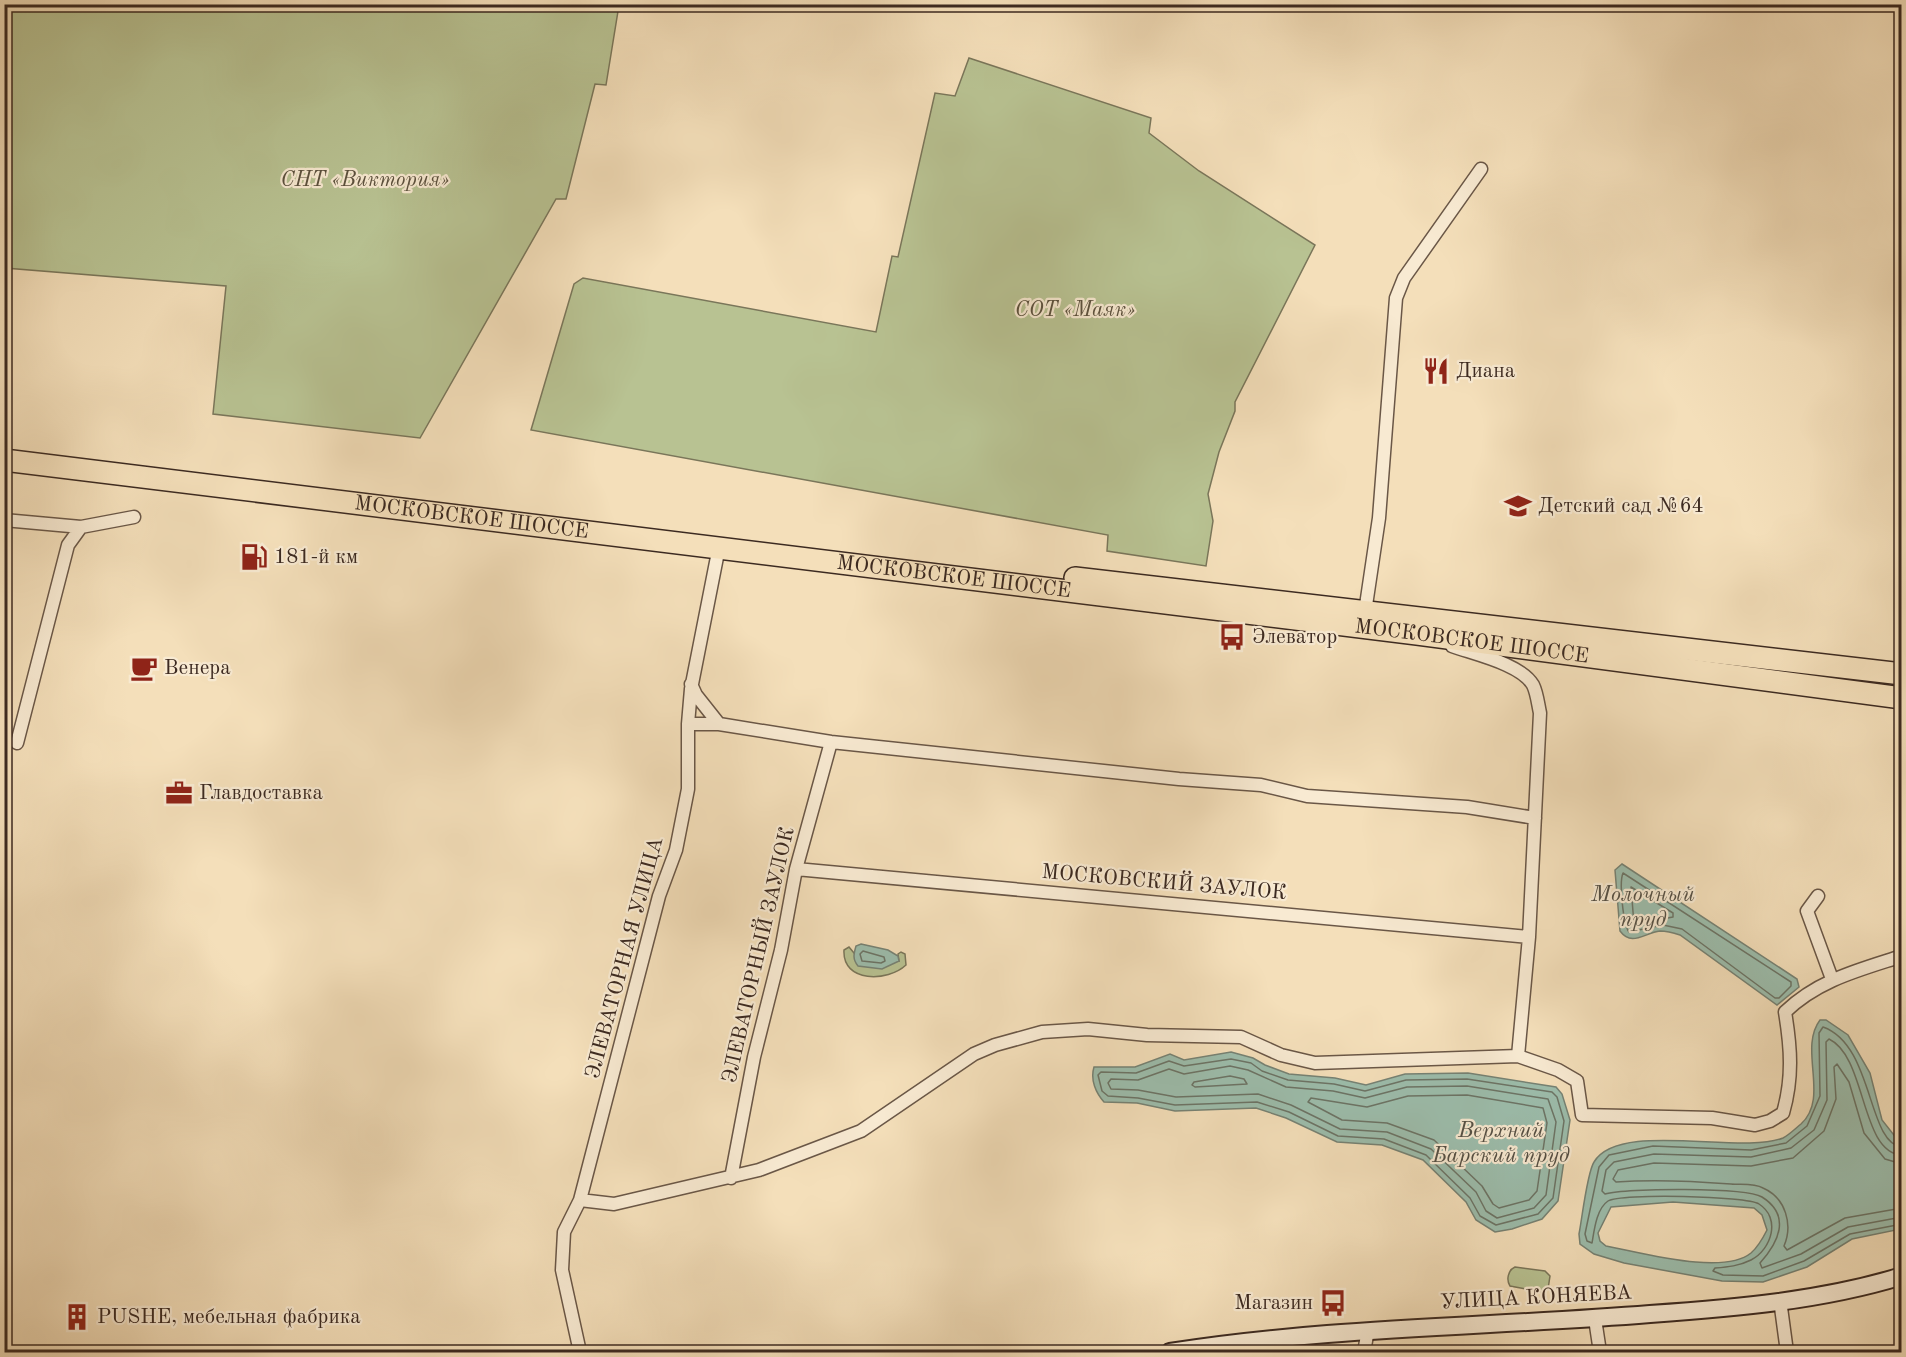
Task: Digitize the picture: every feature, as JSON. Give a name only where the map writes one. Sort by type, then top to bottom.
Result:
[{"type":"highway","name":"МОСКОВСКОЕ ШОССЕ","points":[[4,451],[723,539],[1902,674]]},
{"type":"highway","name":"МОСКОВСКОЕ ШОССЕ","points":[[4,460],[1417,634],[1902,698]]},
{"type":"street","points":[[1365,612],[1378,518],[1396,298],[1404,278],[1481,168]]},
{"type":"street","points":[[4,520],[81,527],[134,517]]},
{"type":"street","points":[[17,743],[68,545],[81,527]]},
{"type":"street","name":"ЭЛЕВАТОРНАЯ УЛИЦА","points":[[580,1353],[562,1270],[564,1232],[580,1200],[660,896],[676,850],[688,789],[688,724],[691,684],[719,548]]},
{"type":"street","points":[[1417,634],[1495,661],[1524,674],[1533,686],[1540,713],[1529,937],[1518,1056]]},
{"type":"street","points":[[691,684],[719,724]]},
{"type":"street","points":[[688,724],[719,724],[831,742],[1179,780],[1261,785],[1307,796],[1467,807],[1535,818]]},
{"type":"street","name":"ЭЛЕВАТОРНЫЙ ЗАУЛОК","points":[[730,1178],[754,1057],[781,950],[796,869],[831,742]]},
{"type":"street","name":"МОСКОВСКИЙ ЗАУЛОК","points":[[796,869],[1529,937]]},
{"type":"street","points":[[1818,896],[1807,911],[1832,979]]},
{"type":"street","points":[[580,1200],[614,1204],[759,1170],[861,1131],[974,1054],[995,1045],[1042,1032],[1088,1029],[1147,1035],[1241,1037],[1281,1055],[1315,1062],[1518,1056],[1558,1070],[1577,1081],[1582,1114],[1712,1118],[1755,1125],[1770,1121],[1783,1113],[1791,1088],[1791,1049],[1785,1012],[1803,994],[1832,979],[1902,956]]},
{"type":"street","name":"УЛИЦА КОНЯЕВА","points":[[1170,1353],[1232,1342],[1368,1329],[1595,1319],[1716,1309],[1858,1289],[1902,1276]]},
{"type":"street","points":[[1780,1300],[1787,1353]]},
{"type":"street","points":[[1595,1319],[1600,1353]]},
{"type":"street","points":[[1364,1353],[1368,1329]]},
{"type":"green space","name":"СНТ «Виктория»","points":[[6,4],[619,5],[606,85],[595,84],[566,199],[556,199],[420,438],[213,414],[226,286],[5,268]]},
{"type":"green space","name":"СОТ «Маяк»","points":[[969,58],[1151,118],[1149,133],[1199,171],[1315,245],[1235,402],[1235,411],[1219,452],[1208,494],[1213,521],[1206,566],[1107,551],[1108,535],[531,430],[574,284],[583,278],[876,332],[892,256],[898,257],[935,93],[955,96]]},
{"type":"green space","points":[[849,947],[854,953],[899,961],[898,954],[901,952],[905,954],[906,965],[898,971],[878,976],[858,974],[850,969],[845,961],[844,950]]},
{"type":"green space","points":[[1515,1267],[1545,1271],[1550,1276],[1548,1289],[1542,1292],[1510,1286],[1508,1275]]},
{"type":"water","name":"Молочный пруд","points":[[1622,864],[1797,979],[1799,987],[1777,1005],[1680,935],[1660,931],[1634,939],[1625,936],[1620,931],[1615,870]]},
{"type":"water","points":[[861,944],[888,950],[898,956],[899,961],[882,969],[858,966],[854,954],[856,946]]},
{"type":"water","points":[[1820,1020],[1826,1020],[1848,1035],[1870,1073],[1882,1120],[1901,1144],[1901,1229],[1852,1239],[1807,1267],[1763,1282],[1722,1281],[1624,1263],[1594,1254],[1580,1244],[1579,1234],[1591,1168],[1594,1162],[1608,1150],[1628,1143],[1654,1140],[1764,1142],[1783,1138],[1801,1124],[1809,1113],[1813,1101],[1812,1045],[1814,1032]],"holes":[[[1673,1202],[1754,1208],[1762,1215],[1767,1230],[1756,1248],[1738,1260],[1702,1262],[1659,1257],[1606,1246],[1600,1241],[1598,1233],[1611,1207]]]},
{"type":"water","name":"Верхний Барский пруд","points":[[1231,1052],[1253,1058],[1289,1074],[1335,1078],[1366,1085],[1405,1074],[1468,1073],[1556,1087],[1562,1094],[1570,1120],[1558,1201],[1542,1219],[1495,1232],[1476,1220],[1466,1202],[1423,1160],[1382,1145],[1337,1142],[1286,1118],[1256,1108],[1175,1111],[1137,1103],[1104,1102],[1098,1095],[1093,1081],[1094,1067],[1135,1067],[1170,1054],[1184,1060]]},
{"type":"place","name":"Диана","points":[[1436,371]]},
{"type":"place","name":"Детский сад №64","points":[[1518,506]]},
{"type":"place","name":"181-й км","points":[[254,557]]},
{"type":"place","name":"Элеватор","points":[[1232,637]]},
{"type":"place","name":"Венера","points":[[144,668]]},
{"type":"place","name":"Главдоставка","points":[[179,793]]},
{"type":"place","name":"Магазин","points":[[1333,1303]]},
{"type":"place","name":"PUSHE, мебельная фабрика","points":[[77,1317]]}]
